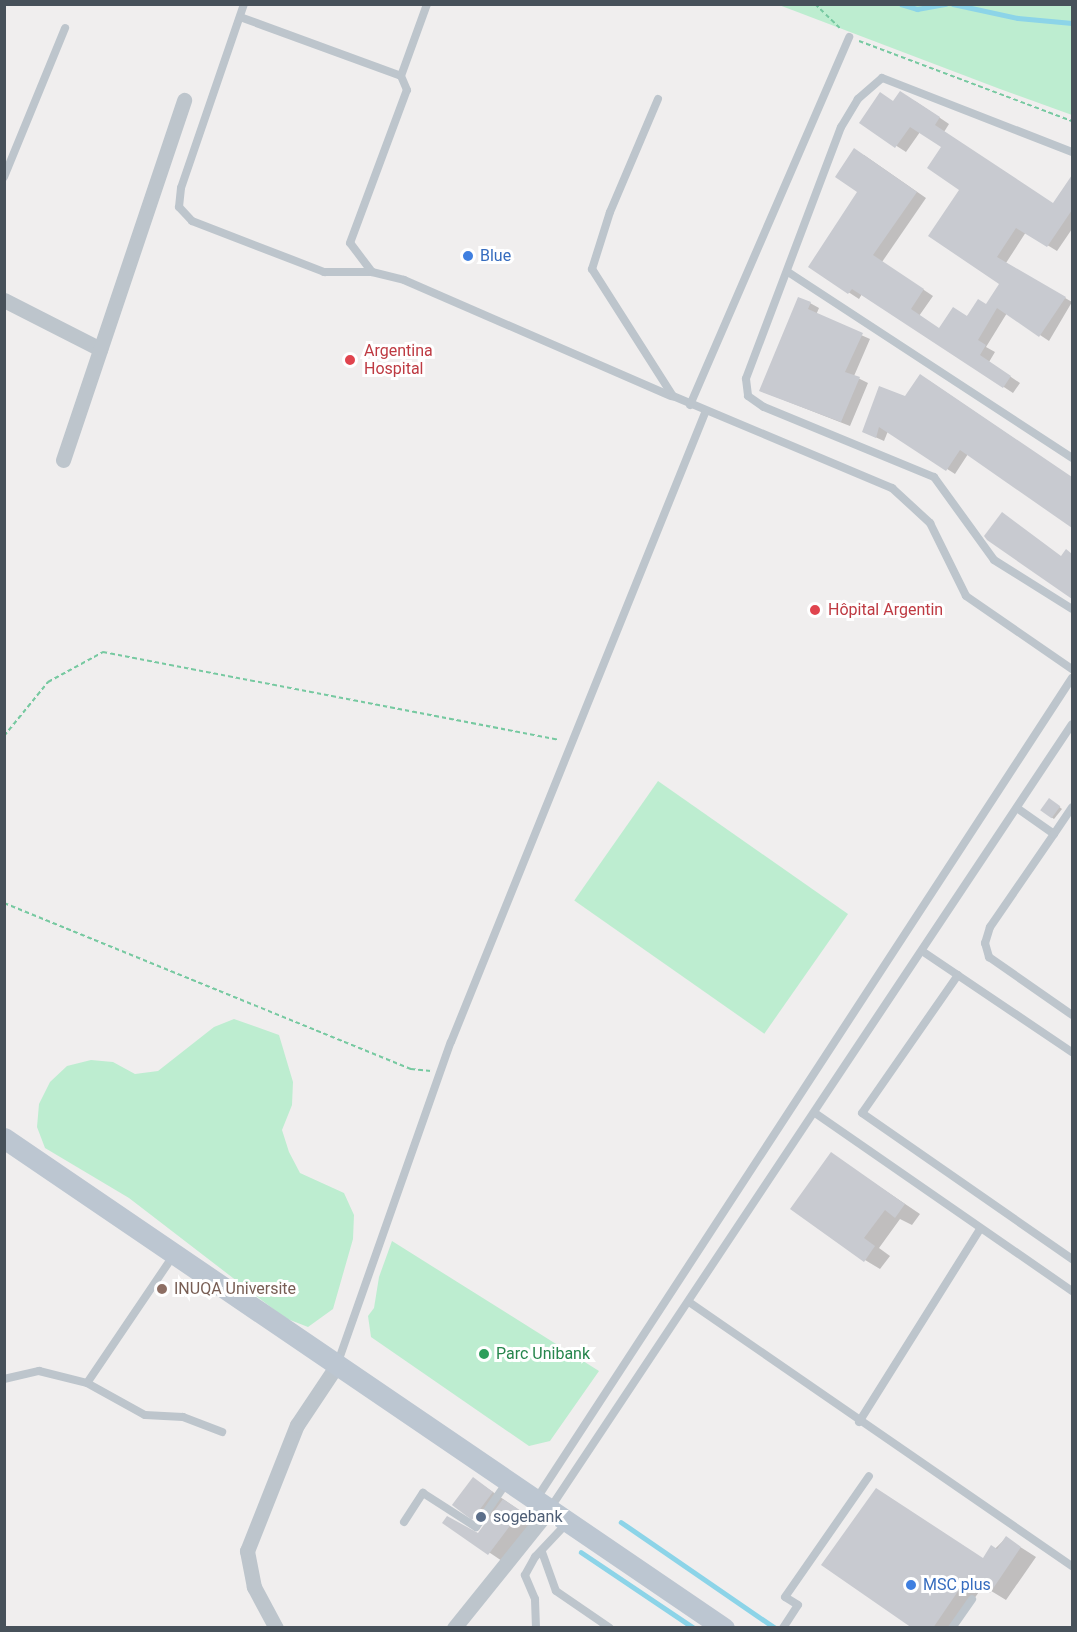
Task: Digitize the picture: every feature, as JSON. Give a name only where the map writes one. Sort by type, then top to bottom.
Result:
[{"type":"main road","points":[[4,1138],[724,1628]]},
{"type":"street","points":[[63,460],[184,100]]},
{"type":"street","points":[[4,300],[100,349]]},
{"type":"street","points":[[276,1628],[254,1587],[247,1551],[297,1425],[337,1365]]},
{"type":"street","points":[[454,1628],[543,1505]]},
{"type":"lane","points":[[244,4],[181,188],[180,207],[192,221],[324,272],[372,272],[404,280],[673,396],[705,413],[892,488],[930,523],[966,596],[1072,669]]},
{"type":"lane","points":[[372,272],[350,243],[407,90],[401,76],[427,4]]},
{"type":"lane","points":[[240,17],[401,76]]},
{"type":"lane","points":[[4,177],[64,28]]},
{"type":"lane","points":[[690,405],[849,37]]},
{"type":"lane","points":[[1072,152],[882,78],[858,99],[841,127],[746,379],[748,396],[764,407],[934,477],[994,560],[1072,609]]},
{"type":"lane","points":[[657,99],[610,212],[592,269],[673,396]]},
{"type":"lane","points":[[788,272],[1072,458]]},
{"type":"lane","points":[[337,1365],[440,1072],[705,413]]},
{"type":"lane","points":[[543,1505],[1072,678]]},
{"type":"lane","points":[[543,1505],[689,1302],[1072,724]]},
{"type":"lane","points":[[1072,807],[990,927],[986,943],[989,957],[1072,1015]]},
{"type":"lane","points":[[1017,808],[1054,834]]},
{"type":"lane","points":[[922,951],[1072,1052]]},
{"type":"lane","points":[[958,975],[862,1113],[1072,1258]]},
{"type":"lane","points":[[815,1113],[1072,1291]]},
{"type":"lane","points":[[859,1422],[980,1229]]},
{"type":"lane","points":[[87,1383],[174,1254]]},
{"type":"lane","points":[[689,1302],[859,1422],[1072,1566]]},
{"type":"lane","points":[[4,1379],[39,1371],[87,1383],[145,1415],[183,1416],[222,1432]]},
{"type":"lane","points":[[783,1628],[798,1605],[785,1597],[869,1476]]},
{"type":"lane","points":[[404,1522],[423,1493],[476,1527],[508,1481]]},
{"type":"lane","points":[[536,1628],[535,1599],[524,1577],[535,1557],[568,1522]]},
{"type":"lane","points":[[542,1552],[556,1592],[610,1628]]},
{"type":"lane","points":[[952,1628],[972,1599]]},
{"type":"path","points":[[815,4],[849,37],[1072,121]]},
{"type":"path","points":[[4,736],[48,682],[103,652],[572,743]]},
{"type":"path","points":[[4,903],[411,1069],[440,1072]]},
{"type":"green space","points":[[779,5],[1072,5],[1072,115],[1000,89]]},
{"type":"green space","points":[[658,781],[848,914],[764,1034],[574,901]]},
{"type":"green space","points":[[234,1019],[279,1035],[293,1082],[292,1105],[282,1130],[289,1152],[300,1173],[344,1193],[354,1215],[353,1239],[333,1309],[308,1327],[285,1318],[129,1198],[45,1148],[37,1127],[39,1104],[50,1082],[67,1066],[91,1060],[113,1062],[135,1074],[158,1071],[214,1027]]},
{"type":"green space","name":"Parc Unibank","points":[[392,1241],[599,1371],[550,1441],[529,1446],[371,1337],[368,1316],[374,1308],[379,1277]]},
{"type":"building","points":[[900,91],[940,117],[935,125],[1053,203],[1072,175],[1072,210],[1047,247],[1016,228],[997,257],[1066,297],[1039,337],[997,308],[978,340],[986,345],[980,355],[1011,376],[1003,388],[852,289],[848,294],[808,267],[857,192],[835,177],[854,148],[917,192],[873,255],[924,289],[911,309],[939,328],[953,307],[967,316],[978,299],[986,304],[999,284],[928,236],[959,190],[927,168],[941,147],[910,127],[895,148],[859,123],[880,92],[893,101]]},
{"type":"building","points":[[798,297],[811,302],[808,309],[863,333],[845,372],[860,377],[841,422],[759,391]]},
{"type":"building","points":[[920,374],[1072,477],[1072,528],[960,450],[946,471],[879,427],[876,438],[862,432],[879,386],[905,396]]},
{"type":"building","points":[[1002,512],[1061,556],[1066,549],[1072,554],[1072,599],[987,540],[984,536]]},
{"type":"building","points":[[1049,798],[1060,806],[1052,818],[1040,810]]},
{"type":"building","points":[[831,1152],[905,1204],[895,1218],[885,1210],[864,1238],[875,1246],[864,1262],[790,1209]]},
{"type":"building","points":[[473,1477],[493,1492],[472,1520],[452,1505]]},
{"type":"building","points":[[876,1488],[983,1558],[991,1545],[997,1549],[1006,1536],[1021,1547],[990,1593],[967,1578],[933,1628],[912,1628],[821,1565]]},
{"type":"building","points":[[503,1499],[521,1511],[488,1555],[442,1523],[447,1516],[478,1533]]},
{"type":"waterway","points":[[901,4],[917,9],[946,4]]},
{"type":"waterway","points":[[953,4],[1018,18],[1072,23]]},
{"type":"waterway","points":[[621,1522],[775,1628]]},
{"type":"waterway","points":[[581,1552],[694,1628]]},
{"type":"place","name":"Blue","points":[[468,256]]},
{"type":"place","name":"Argentina Hospital","points":[[350,360]]},
{"type":"place","name":"Hôpital Argentin","points":[[815,610]]},
{"type":"place","name":"INUQA Universite","points":[[162,1289]]},
{"type":"place","name":"Parc Unibank","points":[[484,1354]]},
{"type":"place","name":"sogebank","points":[[481,1517]]},
{"type":"place","name":"MSC plus","points":[[911,1585]]}]
